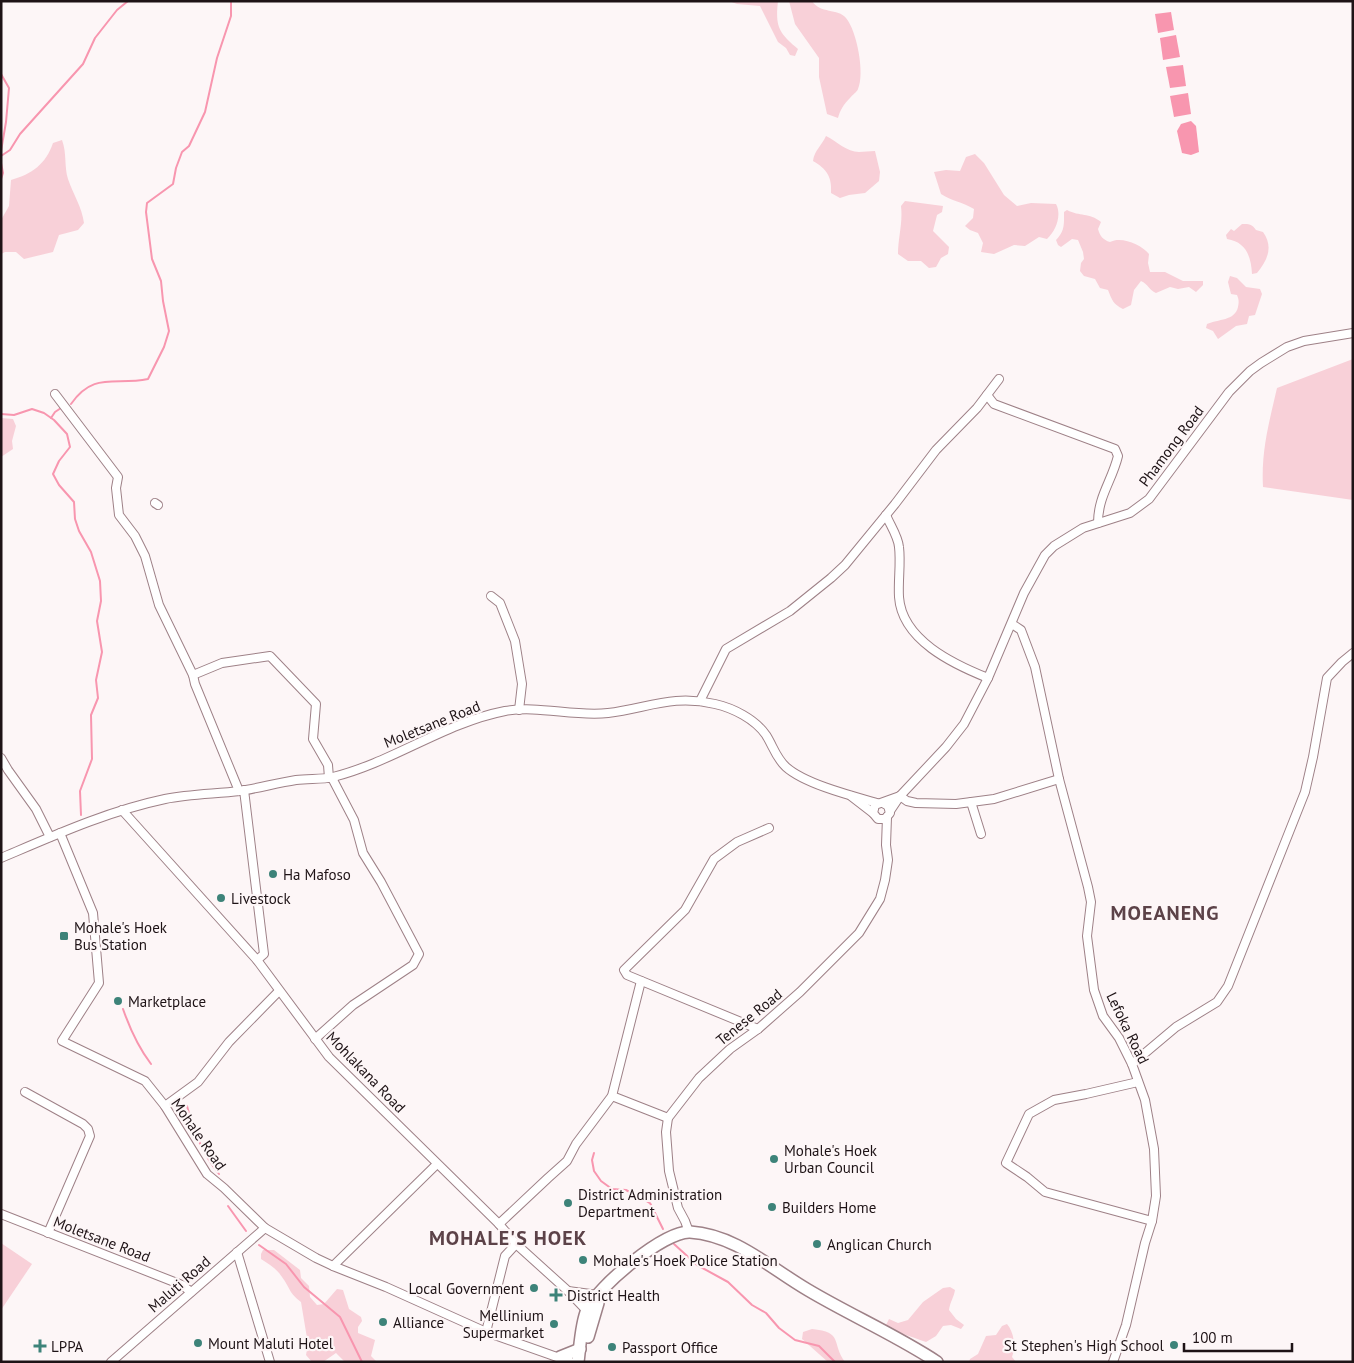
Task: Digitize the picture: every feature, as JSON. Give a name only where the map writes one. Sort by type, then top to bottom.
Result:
[{"type":"main road","points":[[582,1362],[593,1299],[632,1261],[675,1235],[689,1232],[716,1237],[739,1246],[806,1289],[937,1362]]},
{"type":"main road","points":[[578,1362],[590,1314]]},
{"type":"main road","points":[[560,1357],[580,1350]]},
{"type":"street","name":"Phamong Road","points":[[889,814],[900,796],[946,747],[964,724],[988,678],[1024,593],[1045,555],[1063,539],[1083,528],[1130,512],[1150,499],[1214,411],[1250,371],[1287,347],[1313,339],[1353,332]]},
{"type":"street","points":[[700,701],[726,649],[790,611],[845,565],[936,450],[978,408],[999,380]]},
{"type":"street","points":[[55,394],[118,477],[116,488],[119,515],[135,536],[145,556],[159,605],[193,675],[195,684],[242,791],[264,954],[257,960]]},
{"type":"street","points":[[986,395],[994,404],[1001,407],[1114,449],[1118,456],[1102,497],[1098,512],[1098,523]]},
{"type":"street","points":[[886,515],[899,546],[899,598],[902,611],[908,622],[918,637],[946,657],[962,668],[988,678]]},
{"type":"street","points":[[491,596],[500,603],[514,641],[522,684],[519,710]]},
{"type":"street","name":"Lefoka Road","points":[[1012,624],[1021,630],[1030,652],[1044,706],[1059,779],[1088,887],[1090,902],[1087,936],[1094,990],[1104,1016],[1119,1038],[1132,1064],[1145,1100],[1154,1149],[1156,1196],[1152,1221],[1126,1325],[1113,1362]]},
{"type":"street","points":[[1132,1064],[1176,1027],[1217,1002],[1228,986],[1305,792],[1313,757],[1326,678],[1353,653]]},
{"type":"street","points":[[193,675],[222,663],[270,656],[316,704],[313,739],[328,765],[330,778],[354,820],[363,853],[381,882],[419,954],[413,965],[353,1005],[314,1039]]},
{"type":"street","name":"Moletsane Road","points":[[1,858],[122,810],[166,798],[242,791],[298,780],[330,778],[360,769],[480,717],[519,710],[597,714],[633,710],[664,701],[679,699],[700,701],[732,708],[746,717],[765,734],[777,756],[786,767],[817,783],[851,796],[880,803]]},
{"type":"street","points":[[1,758],[4,768],[36,809],[50,837]]},
{"type":"street","points":[[900,796],[907,801],[916,803],[956,804],[994,799],[1059,779]]},
{"type":"street","name":"Moletsane Road","points":[[851,796],[875,816]]},
{"type":"street","name":"Phamong Road","points":[[880,803],[900,796]]},
{"type":"street","points":[[971,802],[981,834]]},
{"type":"street","points":[[880,803],[888,806],[889,814],[883,820],[875,816],[873,807],[880,803]]},
{"type":"street","name":"Mohlakana Road","points":[[122,810],[257,960],[278,991],[329,1057],[500,1224],[516,1244],[568,1291],[590,1314]]},
{"type":"street","name":"Tenese Road","points":[[668,1118],[700,1078],[730,1049],[758,1029],[800,992],[832,962],[859,932],[880,899],[885,880],[888,860],[886,833],[889,814]]},
{"type":"street","name":"Tenese Road","points":[[875,816],[886,833]]},
{"type":"street","points":[[758,1029],[642,982],[627,975],[624,970],[685,910],[714,858],[737,842],[768,828]]},
{"type":"street","name":"Mohale Road","points":[[60,833],[93,913],[99,983],[62,1041],[145,1081],[165,1106],[207,1174],[265,1228],[333,1266],[386,1287],[486,1332],[571,1362]]},
{"type":"street","points":[[500,1224],[567,1161],[576,1144],[612,1096],[642,982]]},
{"type":"street","points":[[165,1106],[198,1082],[229,1042],[278,991]]},
{"type":"street","points":[[1138,1082],[1054,1100],[1029,1114],[1006,1163],[1045,1192],[1152,1221]]},
{"type":"street","points":[[25,1092],[83,1124],[88,1129],[90,1136],[48,1232]]},
{"type":"street","points":[[612,1096],[668,1118],[666,1132],[669,1171],[678,1208],[689,1232]]},
{"type":"street","points":[[333,1266],[437,1164]]},
{"type":"street","name":"Moletsane Road","points":[[1,1214],[182,1285],[191,1292]]},
{"type":"street","name":"Maluti Road","points":[[111,1362],[265,1228]]},
{"type":"street","points":[[486,1332],[505,1256],[516,1244]]},
{"type":"street","points":[[237,1252],[270,1362]]},
{"type":"street","points":[[568,1291],[598,1295]]},
{"type":"shaded area","points":[[729,1],[778,1],[778,23],[786,38],[798,49],[795,56],[790,55],[786,48],[778,42],[760,6],[737,4]]},
{"type":"shaded area","points":[[789,1],[812,1],[820,8],[843,15],[854,32],[859,53],[860,82],[857,90],[844,105],[838,118],[827,114],[819,77],[819,58],[795,24]]},
{"type":"shaded area","points":[[1171,12],[1174,30],[1158,33],[1155,14]]},
{"type":"shaded area","points":[[1176,35],[1180,57],[1163,60],[1160,38]]},
{"type":"shaded area","points":[[1183,65],[1186,86],[1170,88],[1166,67]]},
{"type":"shaded area","points":[[1188,93],[1191,114],[1174,117],[1170,96]]},
{"type":"shaded area","points":[[1191,121],[1196,126],[1199,152],[1191,155],[1182,153],[1177,131],[1181,124]]},
{"type":"shaded area","points":[[826,136],[855,152],[875,151],[880,172],[879,181],[865,193],[840,198],[831,193],[831,182],[828,174],[813,161]]},
{"type":"shaded area","points":[[62,140],[68,179],[84,223],[78,230],[59,235],[53,252],[24,259],[16,252],[1,254],[1,220],[9,206],[11,180],[32,171],[46,157],[53,143]]},
{"type":"shaded area","points":[[975,154],[984,163],[1004,195],[1017,206],[1031,203],[1056,204],[1058,208],[1057,223],[1047,239],[1039,237],[1025,246],[1014,245],[994,254],[981,252],[983,243],[978,233],[965,226],[973,218],[974,209],[941,194],[934,172],[946,170],[960,171],[966,157]]},
{"type":"shaded area","points":[[905,201],[943,206],[942,212],[937,215],[933,231],[949,247],[948,254],[941,258],[936,267],[929,268],[921,261],[908,261],[898,254],[901,206]]},
{"type":"shaded area","points":[[1067,210],[1092,217],[1101,222],[1098,229],[1105,240],[1110,242],[1120,240],[1131,242],[1141,247],[1149,254],[1150,272],[1165,272],[1183,281],[1203,281],[1203,285],[1196,292],[1189,287],[1178,289],[1170,287],[1156,293],[1141,281],[1134,290],[1131,305],[1123,309],[1113,301],[1108,290],[1100,288],[1095,279],[1084,276],[1080,271],[1081,263],[1084,259],[1078,240],[1072,239],[1061,247],[1058,245],[1056,240],[1062,230],[1064,212]]},
{"type":"shaded area","points":[[1242,224],[1250,225],[1256,230],[1263,232],[1268,243],[1268,254],[1264,264],[1257,273],[1252,274],[1249,256],[1243,247],[1239,243],[1227,239],[1226,235],[1231,229],[1234,231]]},
{"type":"shaded area","points":[[1230,276],[1237,278],[1246,287],[1260,289],[1262,294],[1255,315],[1249,316],[1247,324],[1236,326],[1218,339],[1213,331],[1206,328],[1207,324],[1230,317],[1236,312],[1238,300],[1237,295],[1231,294],[1228,282]]},
{"type":"shaded area","points":[[1353,359],[1353,500],[1263,487],[1264,449],[1277,388]]},
{"type":"shaded area","points":[[1,418],[13,419],[16,426],[12,441],[13,449],[1,457]]},
{"type":"shaded area","points":[[1,1243],[32,1264],[1,1310]]},
{"type":"shaded area","points":[[263,1250],[274,1250],[300,1270],[301,1278],[309,1286],[310,1297],[317,1305],[324,1304],[337,1289],[343,1290],[349,1309],[361,1317],[362,1321],[358,1327],[358,1333],[375,1340],[371,1356],[377,1362],[345,1362],[336,1353],[323,1362],[312,1362],[306,1355],[308,1344],[301,1302],[292,1293],[278,1272],[261,1259]]},
{"type":"shaded area","points":[[950,1287],[955,1290],[949,1310],[964,1325],[961,1329],[951,1325],[943,1326],[936,1336],[926,1342],[900,1333],[886,1325],[889,1319],[898,1323],[908,1320],[923,1302],[943,1288]]},
{"type":"shaded area","points":[[1007,1324],[1013,1335],[1014,1349],[1012,1357],[1016,1362],[969,1362],[970,1359],[978,1354],[986,1336],[996,1335],[1002,1326]]},
{"type":"shaded area","points":[[812,1329],[822,1330],[833,1336],[845,1362],[828,1362],[802,1339],[803,1332]]},
{"type":"waterway","points":[[1,156],[10,150],[20,134],[83,64],[95,38],[117,10],[128,1]]},
{"type":"waterway","points":[[71,404],[88,387],[97,383],[148,379],[164,347],[169,331],[161,281],[152,259],[146,212],[147,203],[173,184],[182,152],[189,146],[205,112],[217,58],[231,16],[231,1]]},
{"type":"waterway","points":[[1,74],[9,88],[1,151]]},
{"type":"waterway","points":[[1,163],[3,173],[1,179]]},
{"type":"waterway","points":[[51,418],[61,408]]},
{"type":"waterway","points":[[1,414],[14,415],[32,409],[44,413],[54,420],[67,434],[70,447],[59,461],[53,474],[59,485],[74,502],[75,519],[79,531],[91,552],[100,581],[101,601],[97,621],[102,652],[96,680],[98,698],[91,715],[92,759],[80,791],[81,815]]},
{"type":"waterway","points":[[123,1009],[135,1038],[151,1064]]},
{"type":"waterway","points":[[187,1106],[199,1142],[219,1174]]},
{"type":"waterway","points":[[594,1153],[592,1160],[594,1171],[601,1181],[612,1189],[626,1190],[650,1203],[663,1229]]},
{"type":"waterway","points":[[228,1206],[246,1231]]},
{"type":"waterway","points":[[674,1244],[697,1265],[728,1282],[752,1305],[766,1313],[779,1328],[795,1340],[819,1346],[835,1362]]},
{"type":"waterway","points":[[259,1245],[286,1264],[304,1287],[340,1317],[362,1362]]},
{"type":"place","name":"Ha Mafoso","points":[[273,874]]},
{"type":"place","name":"Livestock","points":[[221,898]]},
{"type":"place","name":"Mohale's Hoek Bus Station","points":[[64,936]]},
{"type":"place","name":"Marketplace","points":[[118,1001]]},
{"type":"place","name":"Mohale's Hoek Urban Council","points":[[774,1159]]},
{"type":"place","name":"District Administration Department","points":[[568,1203]]},
{"type":"place","name":"Builders Home","points":[[772,1207]]},
{"type":"place","name":"Anglican Church","points":[[817,1244]]},
{"type":"place","name":"Mohale's Hoek Police Station","points":[[583,1260]]},
{"type":"place","name":"Local Government","points":[[534,1288]]},
{"type":"place","name":"District Health","points":[[556,1295]]},
{"type":"place","name":"Alliance","points":[[383,1322]]},
{"type":"place","name":"Mellinium Supermarket","points":[[554,1324]]},
{"type":"place","name":"Mount Maluti Hotel","points":[[198,1343]]},
{"type":"place","name":"St Stephen's High School","points":[[1174,1345]]},
{"type":"place","name":"LPPA","points":[[40,1346]]},
{"type":"place","name":"Passport Office","points":[[612,1347]]},
{"type":"district","name":"MOEANENG","points":[[1165,913]]},
{"type":"district","name":"MOHALE'S HOEK","points":[[508,1238]]}]
